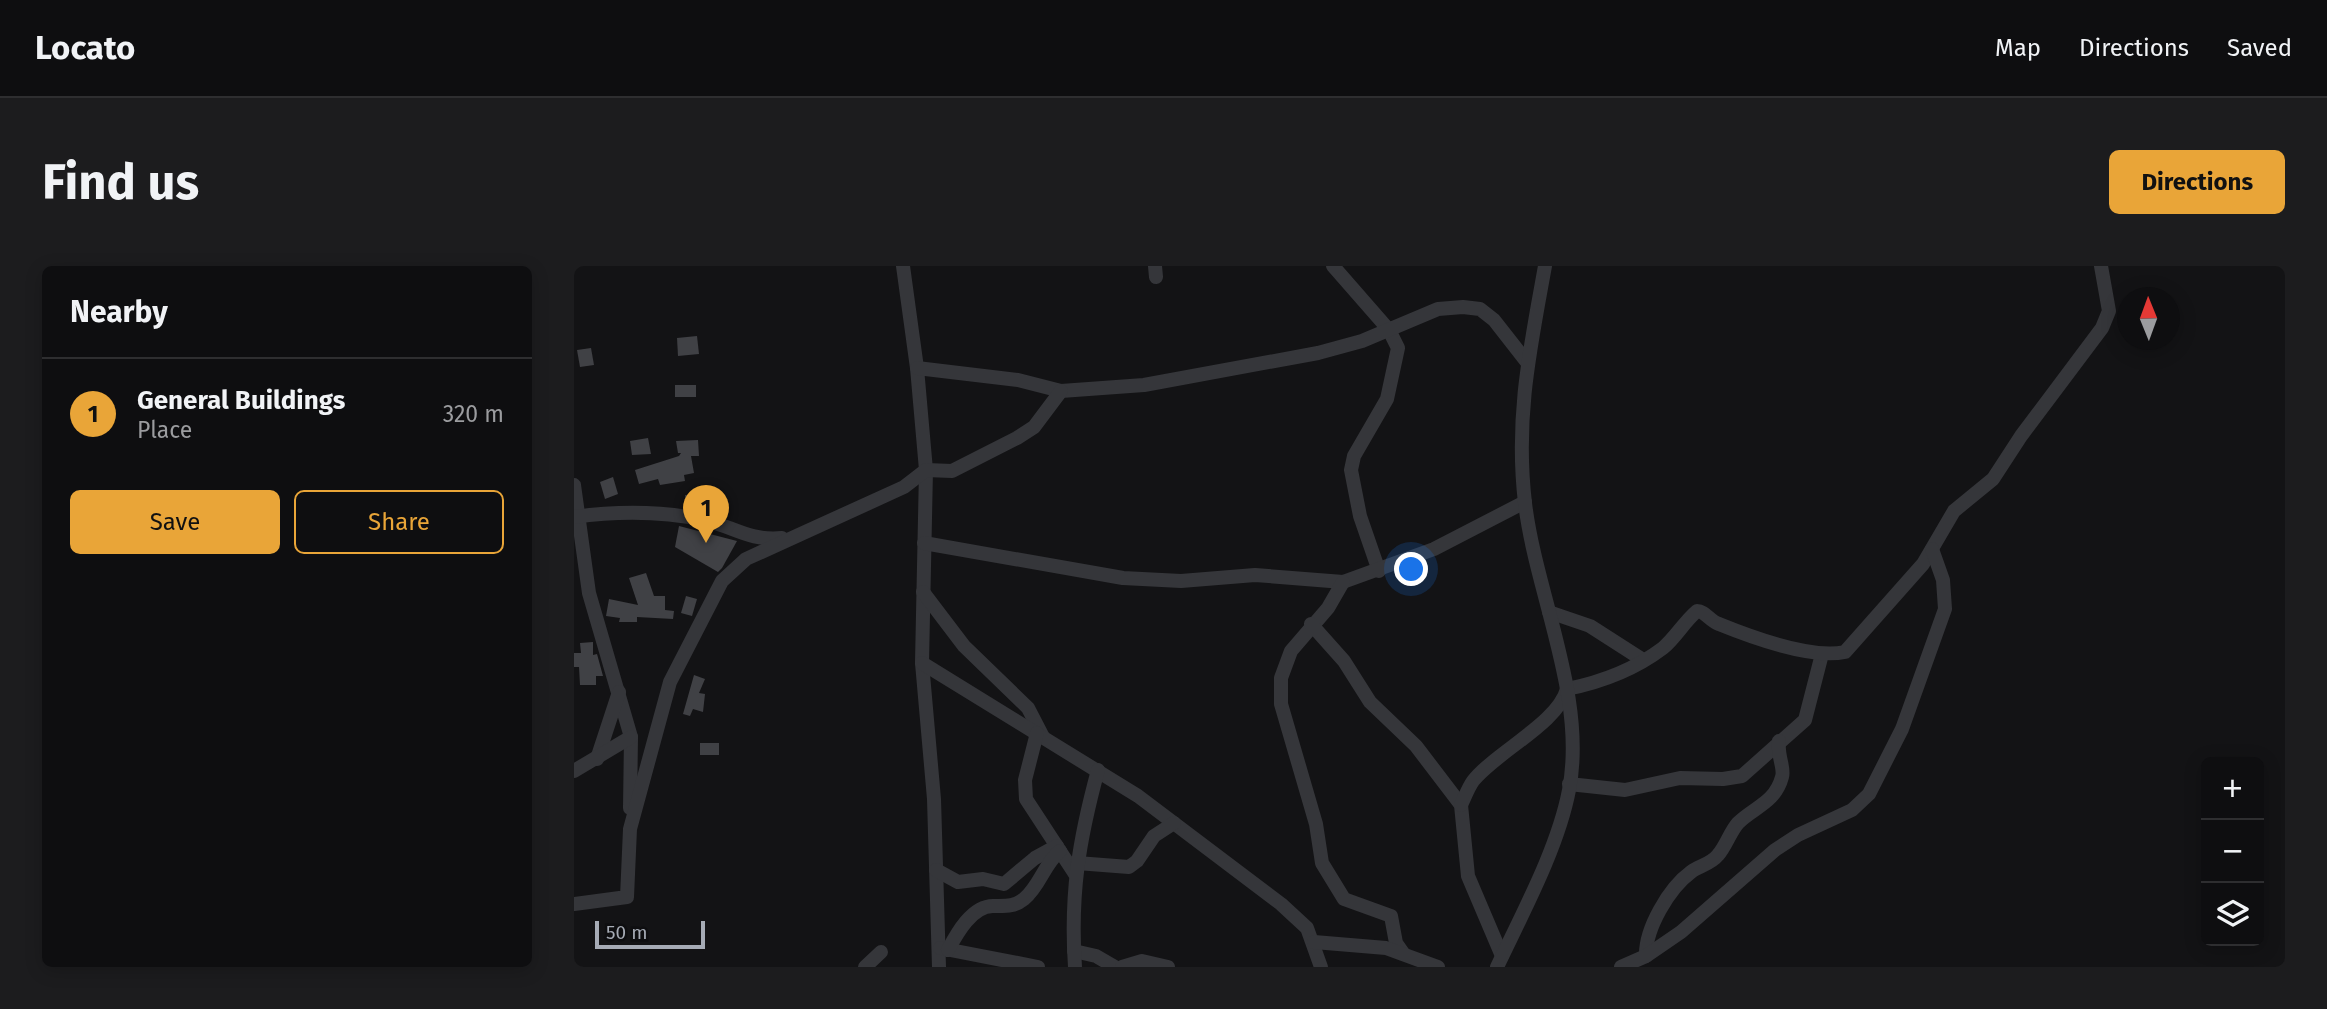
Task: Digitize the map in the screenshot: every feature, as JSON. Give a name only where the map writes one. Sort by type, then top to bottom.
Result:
[{"type":"street","points":[[903,266],[917,368],[926,470],[922,663],[944,949],[939,967]]},
{"type":"street","points":[[1333,266],[1389,330],[1398,348],[1392,384],[1379,418],[1354,456],[1350,470],[1360,516],[1379,571]]},
{"type":"street","points":[[1499,961],[1549,849],[1569,784],[1571,743],[1567,689],[1525,502],[1521,438],[1526,361],[1545,266]]},
{"type":"street","points":[[1567,689],[1610,678],[1643,660],[1662,648],[1698,610],[1714,622],[1746,634],[1822,654],[1842,653],[1849,649],[1882,607],[1914,575],[1954,511],[1993,479],[2021,436],[2102,328],[2109,311],[2101,266]]},
{"type":"street","points":[[917,368],[1018,380],[1062,391],[1144,385],[1344,347],[1438,309],[1472,307],[1494,320],[1526,361]]},
{"type":"street","points":[[630,829],[670,682],[693,632],[731,570],[746,559],[904,487],[926,470],[951,471],[1017,438],[1034,427],[1062,391]]},
{"type":"street","points":[[574,485],[589,593],[631,737],[627,897],[574,904]]},
{"type":"street","points":[[924,543],[1124,578],[1181,581],[1255,575],[1343,582],[1434,549],[1525,502]]},
{"type":"street","points":[[577,517],[667,513],[721,524],[760,540],[792,537]]},
{"type":"street","points":[[1620,967],[1647,956],[1689,925],[1775,850],[1798,835],[1852,810],[1868,794],[1902,729],[1945,609],[1944,580],[1932,549]]},
{"type":"street","points":[[1343,582],[1328,608],[1311,624],[1291,651],[1279,690],[1304,790],[1316,824],[1322,863],[1344,899],[1391,916],[1396,943],[1403,953]]},
{"type":"street","points":[[923,592],[964,646],[1028,708],[1040,735],[1025,780],[1026,799],[1059,849],[1076,869]]},
{"type":"street","points":[[1549,612],[1590,626],[1643,660]]},
{"type":"street","points":[[1311,624],[1344,661],[1370,702],[1416,746],[1461,805],[1468,876],[1499,961]]},
{"type":"street","points":[[1569,784],[1625,790],[1680,778],[1735,779],[1749,771],[1779,741],[1806,720],[1807,702],[1822,654]]},
{"type":"street","points":[[922,663],[1098,770],[1174,823],[1294,914],[1307,928],[1321,967]]},
{"type":"street","points":[[1461,805],[1479,774],[1546,717],[1564,698],[1567,689]]},
{"type":"street","points":[[597,759],[619,692]]},
{"type":"street","points":[[574,771],[631,737]]},
{"type":"street","points":[[1647,956],[1647,938],[1654,918],[1682,880],[1718,856],[1737,826],[1765,806],[1779,785],[1783,770],[1777,757],[1779,741]]},
{"type":"street","points":[[1075,967],[1076,869],[1098,770]]},
{"type":"street","points":[[1076,869],[1133,865],[1149,842],[1174,823]]},
{"type":"street","points":[[936,870],[958,882],[983,879],[1004,884],[1035,858],[1059,849]]},
{"type":"street","points":[[944,949],[976,912],[988,906],[1008,907],[1026,898],[1046,864],[1059,849]]},
{"type":"street","points":[[1314,942],[1371,945],[1403,953],[1438,967]]},
{"type":"street","points":[[944,949],[1038,967]]},
{"type":"street","points":[[1074,951],[1096,956],[1115,967]]},
{"type":"street","points":[[865,967],[881,952]]},
{"type":"street","points":[[1122,967],[1142,961],[1168,967]]},
{"type":"building","points":[[697,336],[699,354],[678,356],[677,338]]},
{"type":"building","points":[[591,348],[594,365],[580,367],[577,350]]},
{"type":"building","points":[[675,385],[696,385],[696,397],[675,397]]},
{"type":"building","points":[[648,438],[651,454],[632,455],[630,441]]},
{"type":"building","points":[[698,440],[699,456],[691,456],[694,473],[684,475],[685,481],[660,485],[658,479],[639,484],[635,470],[679,456],[681,453],[678,453],[676,441]]},
{"type":"building","points":[[613,477],[618,494],[605,499],[600,482]]},
{"type":"building","points":[[685,495],[700,496],[700,509],[685,507]]},
{"type":"building","points":[[679,526],[737,541],[718,572],[675,547]]},
{"type":"building","points":[[646,573],[654,596],[665,596],[665,610],[674,611],[673,619],[637,617],[637,622],[619,622],[620,618],[606,616],[609,599],[638,605],[629,578]]},
{"type":"building","points":[[686,596],[697,599],[692,616],[681,613]]},
{"type":"building","points":[[593,642],[593,655],[597,654],[603,676],[596,676],[596,685],[580,685],[579,667],[574,667],[574,653],[581,653],[580,643]]},
{"type":"building","points":[[694,675],[705,679],[699,693],[705,694],[703,712],[693,709],[690,716],[683,714]]},
{"type":"building","points":[[700,743],[719,743],[719,755],[700,755]]},
{"type":"place","name":"General Buildings","points":[[706,543]]}]
